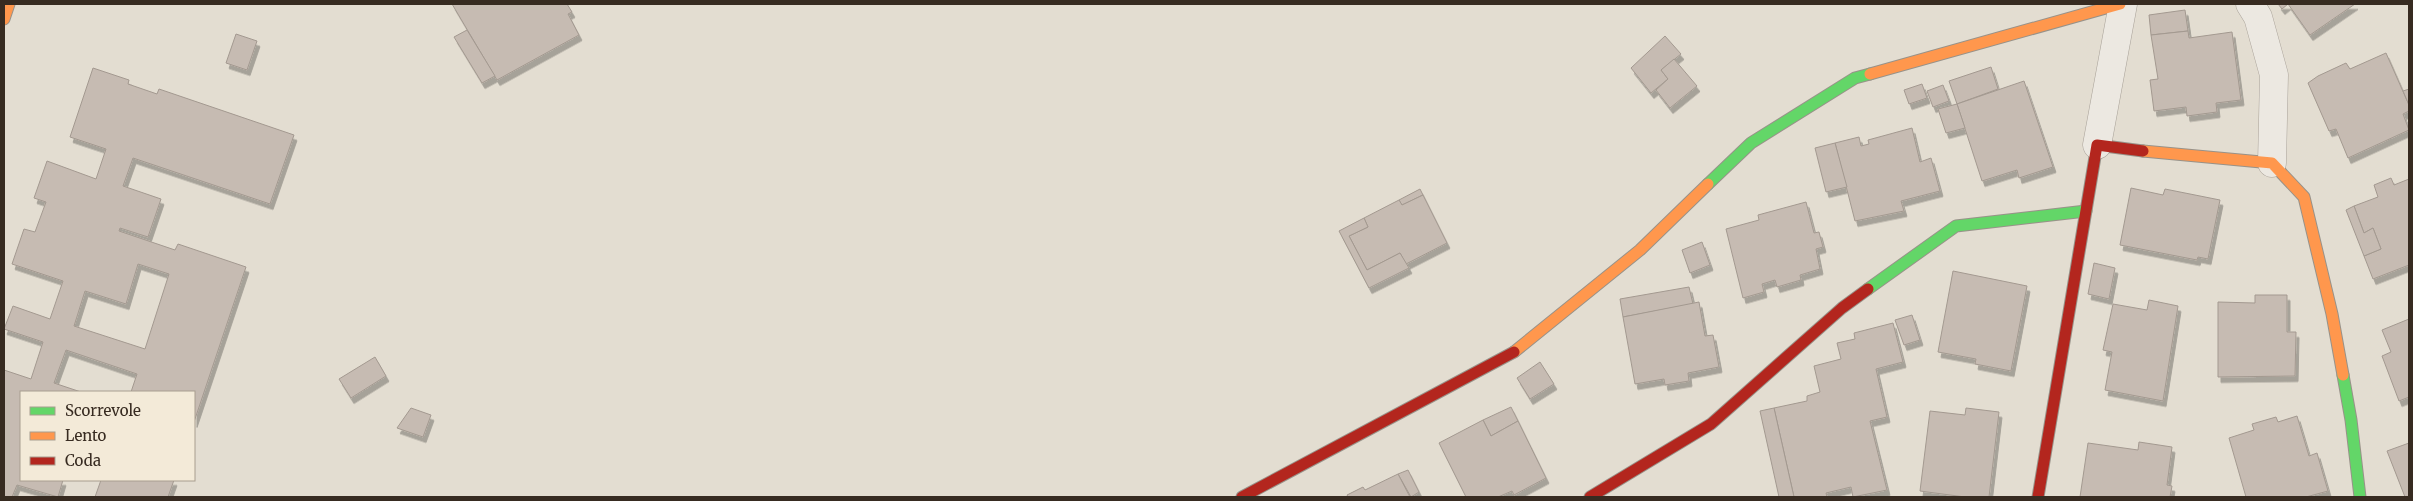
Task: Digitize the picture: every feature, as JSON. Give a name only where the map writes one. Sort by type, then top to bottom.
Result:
[{"type":"street","points":[[4,19],[9,4]]},
{"type":"street","points":[[1242,497],[1514,352],[1640,250],[1751,143],[1855,78],[1987,43],[2121,4],[2038,497]]},
{"type":"street","points":[[2250,4],[2258,17],[2274,75],[2272,162],[2304,197],[2332,314],[2351,420],[2360,497]]},
{"type":"street","points":[[2097,145],[2174,156],[2272,162]]},
{"type":"street","points":[[1590,497],[1711,424],[1842,308],[1956,226],[2086,211]]},
{"type":"building","points":[[452,4],[567,4],[572,12],[568,14],[579,35],[497,80]]},
{"type":"building","points":[[2278,4],[2288,4],[2282,9]]},
{"type":"building","points":[[2288,4],[2355,4],[2310,35]]},
{"type":"building","points":[[2185,10],[2188,31],[2151,35],[2149,15]]},
{"type":"building","points":[[467,30],[495,76],[482,83],[454,37]]},
{"type":"building","points":[[2188,31],[2189,38],[2232,32],[2241,100],[2216,103],[2217,112],[2187,116],[2186,107],[2154,111],[2150,80],[2158,79],[2151,35]]},
{"type":"building","points":[[236,34],[257,41],[247,70],[226,63]]},
{"type":"building","points":[[1665,36],[1681,54],[1661,70],[1668,79],[1651,93],[1631,68]]},
{"type":"building","points":[[2386,53],[2409,105],[2409,111],[2403,114],[2409,130],[2348,158],[2336,129],[2329,131],[2308,83],[2318,76],[2346,63],[2350,69]]},
{"type":"building","points":[[1674,59],[1697,86],[1670,108],[1656,90],[1668,79],[1661,70]]},
{"type":"building","points":[[1991,67],[1998,89],[1957,104],[1949,81]]},
{"type":"building","points":[[93,68],[129,80],[128,84],[157,94],[159,89],[294,135],[270,204],[133,158],[123,186],[161,199],[148,237],[120,228],[119,231],[175,250],[178,244],[246,267],[195,419],[195,391],[131,391],[137,374],[66,350],[54,383],[78,391],[20,391],[20,481],[63,481],[58,497],[17,485],[12,497],[4,497],[4,370],[31,379],[43,342],[4,329],[13,306],[50,319],[63,281],[12,264],[24,229],[35,232],[46,202],[34,198],[47,161],[96,179],[106,149],[70,137]],"holes":[[[138,264],[169,274],[145,349],[74,326],[85,291],[126,304]]]},
{"type":"building","points":[[2024,81],[2053,167],[2019,178],[2017,170],[1982,181],[1957,104]]},
{"type":"building","points":[[1922,84],[1927,98],[1909,104],[1904,90]]},
{"type":"building","points":[[1943,85],[1949,101],[1933,107],[1927,91]]},
{"type":"building","points":[[2409,89],[2409,105],[2403,91]]},
{"type":"building","points":[[1957,104],[1965,128],[1946,133],[1938,109]]},
{"type":"building","points":[[1912,128],[1920,162],[1931,158],[1940,191],[1901,201],[1904,211],[1855,221],[1835,143],[1859,137],[1861,146],[1869,144],[1868,140]]},
{"type":"building","points":[[1835,143],[1847,187],[1826,192],[1815,148]]},
{"type":"building","points":[[2391,178],[2394,185],[2409,179],[2409,265],[2373,279],[2364,256],[2381,249],[2373,228],[2364,233],[2354,206],[2378,197],[2374,185]]},
{"type":"building","points":[[2131,188],[2163,195],[2165,189],[2220,200],[2208,259],[2198,257],[2197,260],[2120,245]]},
{"type":"building","points":[[1420,189],[1423,195],[1402,205],[1399,200]]},
{"type":"building","points":[[1423,195],[1447,243],[1406,264],[1400,253],[1367,270],[1349,236],[1368,227],[1364,218],[1399,200],[1402,205]]},
{"type":"building","points":[[1806,202],[1814,233],[1819,232],[1823,247],[1816,249],[1820,269],[1800,275],[1801,280],[1777,287],[1775,280],[1762,284],[1764,292],[1743,298],[1726,229],[1759,220],[1758,215]]},
{"type":"building","points":[[2354,206],[2364,233],[2373,228],[2381,249],[2364,256],[2346,210]]},
{"type":"building","points":[[1364,218],[1368,227],[1349,236],[1367,270],[1400,253],[1409,268],[1369,288],[1339,231]]},
{"type":"building","points":[[1702,242],[1710,265],[1690,273],[1682,250]]},
{"type":"building","points":[[2094,263],[2115,268],[2109,299],[2088,294]]},
{"type":"building","points":[[1953,271],[2027,286],[2011,371],[1975,364],[1976,359],[1938,352]]},
{"type":"building","points":[[1689,287],[1693,304],[1623,317],[1620,299]]},
{"type":"building","points":[[2255,295],[2287,295],[2287,332],[2296,332],[2295,376],[2218,377],[2218,302],[2255,303]]},
{"type":"building","points":[[2149,300],[2178,306],[2163,401],[2105,390],[2112,352],[2103,350],[2113,304],[2147,310]]},
{"type":"building","points":[[1699,302],[1705,336],[1713,335],[1719,367],[1688,373],[1689,381],[1665,385],[1664,379],[1635,384],[1623,317]]},
{"type":"building","points":[[1912,315],[1920,340],[1904,345],[1895,320]]},
{"type":"building","points":[[2409,319],[2409,397],[2399,401],[2382,356],[2391,352],[2382,330]]},
{"type":"building","points":[[1893,323],[1903,362],[1876,369],[1887,417],[1870,421],[1887,490],[1853,497],[1851,487],[1826,493],[1827,497],[1794,497],[1774,408],[1807,401],[1807,396],[1820,392],[1814,366],[1841,359],[1837,343],[1855,339],[1854,333]]},
{"type":"building","points":[[375,357],[386,376],[351,398],[339,379]]},
{"type":"building","points":[[1540,362],[1554,384],[1530,399],[1517,378]]},
{"type":"building","points":[[1511,407],[1518,421],[1491,436],[1483,420]]},
{"type":"building","points":[[411,408],[431,415],[423,437],[397,428]]},
{"type":"building","points":[[1774,408],[1794,497],[1779,497],[1760,411]]},
{"type":"building","points":[[1966,408],[1999,412],[1989,497],[1965,497],[1920,491],[1930,411],[1965,415]]},
{"type":"building","points":[[2297,416],[2309,456],[2317,453],[2328,491],[2306,497],[2246,497],[2229,438],[2254,430],[2252,424],[2276,417],[2278,422]]},
{"type":"building","points":[[1483,420],[1491,436],[1518,421],[1546,478],[1514,495],[1512,491],[1498,497],[1466,497],[1439,443]]},
{"type":"building","points":[[2139,442],[2172,447],[2167,485],[2172,486],[2170,497],[2080,497],[2088,443],[2138,450]]},
{"type":"building","points":[[2409,443],[2409,497],[2405,497],[2387,451]]},
{"type":"building","points":[[1408,470],[1419,492],[1411,497],[1398,474]]},
{"type":"building","points":[[1398,474],[1410,497],[1348,497],[1347,495],[1363,487],[1365,490]]},
{"type":"building","points":[[101,481],[174,481],[168,497],[95,497]]},
{"type":"traffic: fast","points":[[1708,184],[1751,143],[1855,78],[1870,74]]},
{"type":"traffic: fast","points":[[1868,289],[1956,226],[2086,211]]},
{"type":"traffic: fast","points":[[2343,375],[2351,420],[2360,497]]},
{"type":"traffic: slow","points":[[4,19],[9,4]]},
{"type":"traffic: slow","points":[[1870,74],[2120,4]]},
{"type":"traffic: slow","points":[[2143,151],[2272,163],[2304,197],[2332,314],[2343,375]]},
{"type":"traffic: slow","points":[[1514,352],[1640,250],[1708,184]]},
{"type":"traffic: jam","points":[[2038,497],[2097,145],[2143,151]]},
{"type":"traffic: jam","points":[[1590,497],[1711,424],[1842,308],[1868,289]]},
{"type":"traffic: jam","points":[[1242,497],[1514,352]]}]
